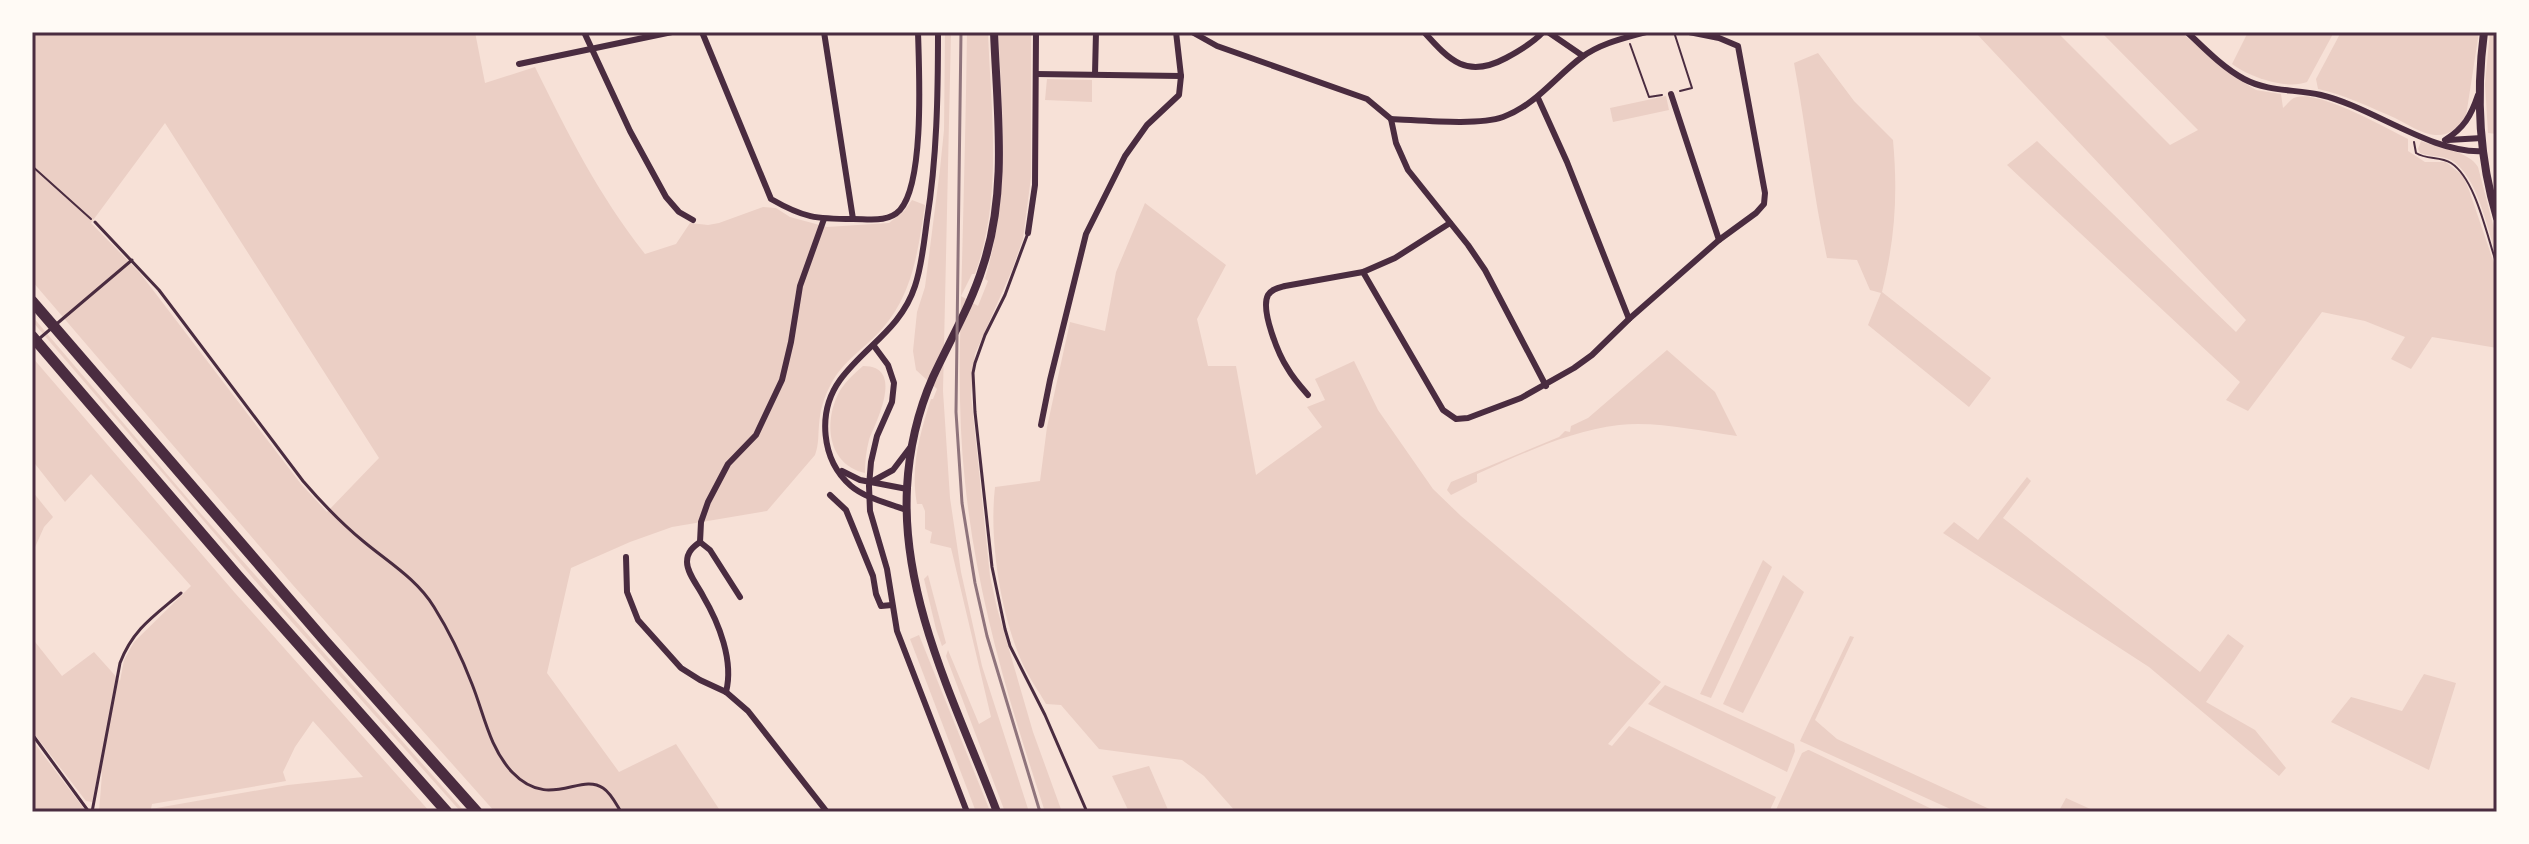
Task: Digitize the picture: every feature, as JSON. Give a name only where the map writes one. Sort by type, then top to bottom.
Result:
[{"type":"highway","points":[[32,301],[477,812]]},
{"type":"highway","points":[[32,336],[228,565],[447,812]]},
{"type":"main road","points":[[994,32],[998,185],[988,249],[977,284],[928,389],[912,445],[906,510],[910,556],[923,616],[997,812]]},
{"type":"main road","points":[[2484,32],[2479,91],[2482,138],[2497,218]]},
{"type":"street","points":[[584,32],[630,131],[666,197],[679,212],[693,220]]},
{"type":"street","points":[[519,64],[672,32]]},
{"type":"street","points":[[702,32],[771,199],[791,211],[817,219],[887,219],[901,209],[913,179],[919,119],[918,32]]},
{"type":"street","points":[[824,32],[853,219]]},
{"type":"street","points":[[906,510],[848,484],[830,457],[825,426],[831,397],[840,380],[905,309],[915,288],[937,135],[938,32]]},
{"type":"street","points":[[1028,233],[1035,185],[1036,32]]},
{"type":"street","points":[[1095,74],[1096,32]]},
{"type":"street","points":[[1041,425],[1086,234],[1125,156],[1147,125],[1179,95],[1181,76],[1176,32]]},
{"type":"street","points":[[1192,32],[1217,46],[1367,99],[1391,119],[1439,122],[1502,118],[1538,98],[1583,56],[1602,46],[1646,32]]},
{"type":"street","points":[[1424,32],[1448,58],[1477,68],[1491,66],[1545,32],[1583,56]]},
{"type":"street","points":[[1363,272],[1443,410],[1456,419],[1486,412],[1546,386],[1592,355],[1629,319],[1764,204],[1765,193],[1738,46],[1719,38],[1689,32]]},
{"type":"street","points":[[2187,32],[2222,64],[2244,79],[2267,88],[2306,92],[2347,103],[2415,134],[2441,140],[2482,138]]},
{"type":"street","points":[[1036,74],[1181,76]]},
{"type":"street","points":[[2441,140],[2457,132],[2471,117],[2479,91]]},
{"type":"street","points":[[1671,94],[1719,240]]},
{"type":"street","points":[[1538,98],[1567,162],[1629,319]]},
{"type":"street","points":[[1391,119],[1396,143],[1408,170],[1485,270],[1546,386]]},
{"type":"street","points":[[2441,140],[2450,148],[2483,151]]},
{"type":"street","points":[[726,692],[730,677],[725,651],[707,602],[687,565],[688,554],[700,542],[701,522],[708,502],[728,464],[756,435],[782,380],[800,286],[824,219]]},
{"type":"street","points":[[1308,395],[1287,368],[1272,332],[1267,297],[1273,290],[1285,286],[1363,272],[1395,258],[1450,223]]},
{"type":"street","points":[[874,346],[888,365],[894,383],[892,402],[872,455],[870,511],[887,569],[897,631],[967,812]]},
{"type":"street","points":[[871,482],[887,475],[912,445]]},
{"type":"street","points":[[838,470],[860,480],[907,489]]},
{"type":"street","points":[[830,495],[846,510],[873,576],[881,606],[892,605]]},
{"type":"street","points":[[700,542],[710,550],[740,597]]},
{"type":"street","points":[[626,557],[627,592],[638,620],[681,668],[726,692],[760,724],[827,812]]},
{"type":"lane","points":[[95,222],[150,279],[303,481],[341,522],[423,591],[468,674],[491,739],[513,773],[523,781],[548,791],[597,785],[607,792],[621,812]]},
{"type":"lane","points":[[1028,233],[1005,295],[985,335],[973,373],[983,489],[995,589],[1010,646],[1045,715],[1087,812]]},
{"type":"lane","points":[[32,344],[132,260]]},
{"type":"lane","points":[[90,812],[120,663],[126,647],[132,636],[181,593]]},
{"type":"lane","points":[[32,734],[90,812]]},
{"type":"path","points":[[1627,37],[1649,97],[1692,88],[1674,32]]},
{"type":"path","points":[[2415,134],[2413,146],[2416,153],[2423,158],[2447,160],[2463,173],[2497,265]]},
{"type":"path","points":[[32,166],[95,222]]},
{"type":"shaded area","points":[[32,32],[475,32],[485,83],[535,67],[598,186],[645,254],[676,244],[690,223],[719,223],[763,207],[776,208],[790,217],[827,227],[889,223],[912,200],[925,205],[912,271],[900,302],[881,330],[836,376],[821,409],[815,455],[767,511],[672,527],[571,568],[547,673],[619,772],[676,744],[721,812],[495,812],[292,584],[32,281]],"holes":[[[165,123],[379,458],[327,512],[301,484],[140,273],[91,223]]]},
{"type":"shaded area","points":[[945,32],[951,32],[943,391],[950,498],[961,572],[982,666],[1029,812],[1005,812],[946,656],[948,650],[979,724],[991,717],[951,548],[930,543],[932,532],[925,529],[925,511],[922,504],[917,504],[915,491],[915,464],[920,438],[937,389],[916,370],[913,351],[917,312],[925,287],[944,130]]},
{"type":"shaded area","points":[[967,32],[988,32],[993,124],[989,215],[975,274],[972,274],[961,296]]},
{"type":"shaded area","points":[[998,32],[1031,32],[1031,177],[1023,239],[975,354],[971,395],[990,576],[1033,732],[1062,812],[1045,812],[1007,690],[986,609],[970,525],[962,455],[961,296],[978,306],[988,281],[985,279],[998,217],[1003,156]]},
{"type":"shaded area","points":[[1975,32],[2057,32],[2170,145],[2198,130],[2101,32],[2181,32],[2233,76],[2256,90],[2281,94],[2283,108],[2297,97],[2321,99],[2408,139],[2408,151],[2425,162],[2446,162],[2463,176],[2497,272],[2497,348],[2432,337],[2411,369],[2391,359],[2405,337],[2365,321],[2322,312],[2248,411],[2226,400],[2240,382],[2007,165],[2037,141],[2236,332],[2246,320]]},
{"type":"shaded area","points":[[2248,32],[2334,32],[2307,82],[2289,84],[2258,78],[2232,64]]},
{"type":"shaded area","points":[[2341,32],[2479,32],[2466,116],[2449,133],[2430,134],[2357,102],[2318,89],[2316,79]]},
{"type":"shaded area","points":[[2490,32],[2497,32],[2497,134],[2488,133],[2485,84]]},
{"type":"shaded area","points":[[1818,53],[1854,101],[1893,140],[1894,217],[1882,292],[1991,378],[1969,407],[1868,325],[1881,293],[1870,290],[1857,260],[1827,258],[1794,63]]},
{"type":"shaded area","points":[[1047,79],[1092,80],[1092,102],[1045,100]]},
{"type":"shaded area","points":[[1666,96],[1669,110],[1613,122],[1610,108]]},
{"type":"shaded area","points":[[2421,141],[2468,157],[2478,167],[2497,240],[2497,257],[2475,190],[2468,178],[2451,160],[2420,153]]},
{"type":"shaded area","points":[[1145,203],[1226,265],[1197,319],[1208,366],[1236,366],[1256,475],[1322,427],[1307,407],[1325,400],[1315,379],[1354,361],[1378,410],[1433,489],[1461,516],[1661,682],[1608,744],[1612,746],[1629,726],[1776,797],[1769,812],[1236,812],[1204,776],[1182,760],[1099,749],[1061,705],[1046,704],[1021,660],[1007,620],[995,552],[995,487],[1040,481],[1047,427],[1070,322],[1105,331],[1116,272]]},
{"type":"shaded area","points":[[32,316],[195,507],[465,812],[461,812],[258,584],[32,321]]},
{"type":"shaded area","points":[[1667,350],[1715,392],[1737,436],[1648,424],[1600,428],[1546,444],[1477,474],[1477,482],[1451,495],[1447,490],[1451,482],[1559,437],[1565,431],[1570,432],[1571,426],[1588,418]]},
{"type":"shaded area","points":[[32,357],[235,593],[430,812],[99,812],[102,774],[99,769],[92,802],[86,801],[32,731],[32,638],[62,676],[94,652],[120,681],[124,660],[134,642],[191,586],[91,474],[65,502],[32,460]],"holes":[[[313,721],[363,777],[288,785],[151,809],[152,804],[286,781],[283,772]]]},
{"type":"shaded area","points":[[863,366],[876,368],[883,375],[885,384],[882,408],[868,444],[865,473],[842,460],[832,439],[830,426],[841,389]]},
{"type":"shaded area","points":[[2027,477],[2031,481],[2003,518],[2200,672],[2228,634],[2244,646],[2206,702],[2255,730],[2286,768],[2279,776],[2149,667],[1943,533],[1954,522],[1978,540]]},
{"type":"shaded area","points":[[32,491],[53,517],[44,527],[32,554]]},
{"type":"shaded area","points":[[1763,560],[1772,567],[1711,698],[1700,694]]},
{"type":"shaded area","points":[[928,575],[946,643],[942,646],[924,579]]},
{"type":"shaded area","points":[[1783,575],[1804,592],[1743,713],[1723,704]]},
{"type":"shaded area","points":[[919,635],[990,812],[976,812],[910,639]]},
{"type":"shaded area","points":[[1850,636],[1854,637],[1815,720],[1837,739],[1996,812],[1957,812],[1800,741]]},
{"type":"shaded area","points":[[2424,674],[2456,683],[2429,770],[2331,722],[2351,697],[2402,711]]},
{"type":"shaded area","points":[[1665,685],[1794,744],[1795,751],[1787,772],[1648,704]]},
{"type":"shaded area","points":[[32,740],[85,810],[84,812],[32,812]]},
{"type":"shaded area","points":[[1808,750],[1938,812],[1775,812],[1802,753]]},
{"type":"shaded area","points":[[1149,766],[1169,812],[1129,812],[1112,776]]},
{"type":"shaded area","points":[[2066,798],[2097,812],[2066,812],[2060,809]]},
{"type":"railway","points":[[961,32],[956,412],[962,503],[987,636],[1040,812]]}]
